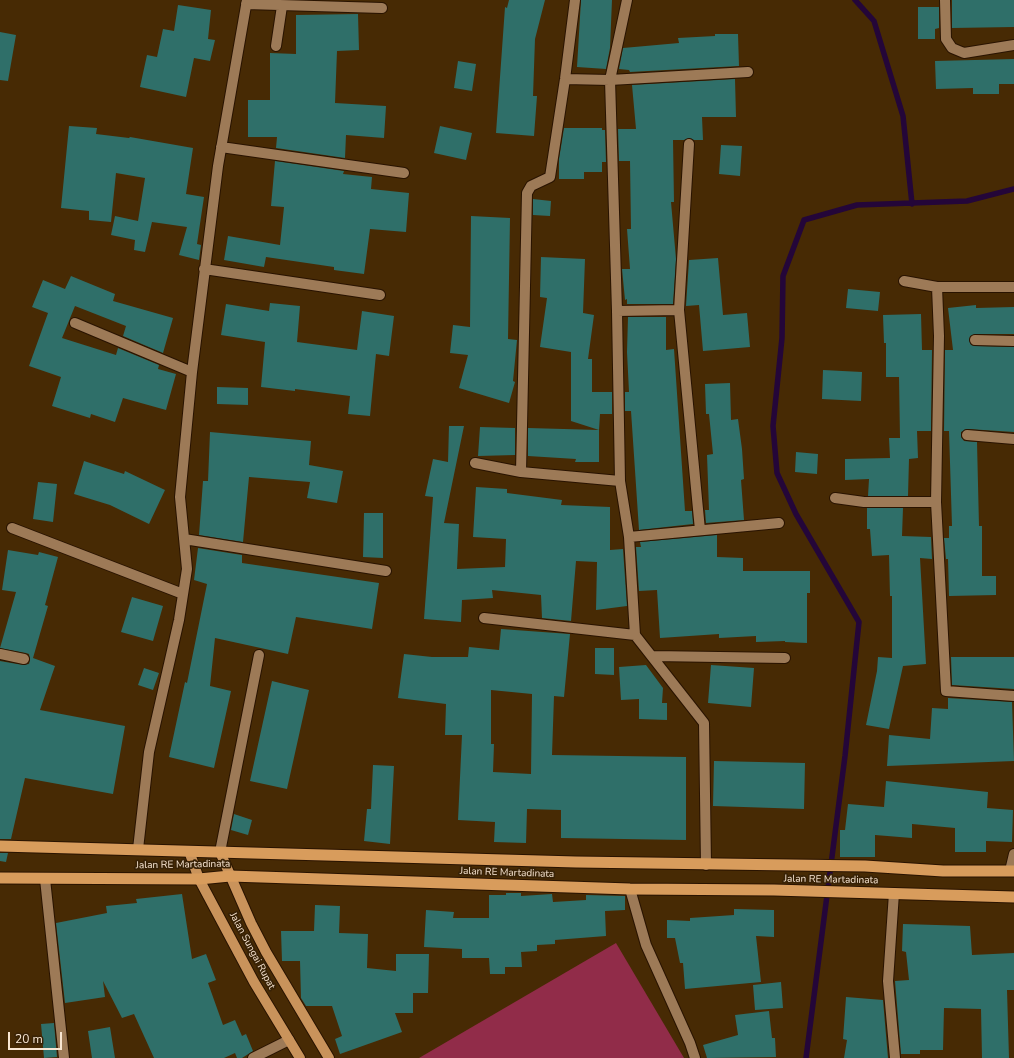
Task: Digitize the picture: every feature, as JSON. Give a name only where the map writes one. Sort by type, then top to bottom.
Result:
[{"type":"highway","name":"Jalan RE Martadinata","points":[[0,846],[706,865],[865,866],[943,871],[1012,871]]},
{"type":"highway","name":"Jalan RE Martadinata","points":[[0,878],[199,878],[230,876],[630,889],[774,890],[1014,897]]},
{"type":"main road","name":"Jalan Sungai Rupat","points":[[189,851],[199,878],[254,982],[300,1058]]},
{"type":"main road","name":"Jalan Sungai Rupat","points":[[220,852],[266,952],[329,1058]]},
{"type":"street","points":[[521,472],[527,193],[531,186],[550,177],[566,79],[575,0]]},
{"type":"street","points":[[627,0],[610,80],[617,311],[620,481],[629,537],[635,635],[653,656],[704,723],[706,865]]},
{"type":"street","points":[[945,0],[946,39],[952,48],[964,53],[1014,45]]},
{"type":"street","points":[[138,849],[149,752],[179,620],[187,569],[180,497],[192,372],[204,269],[221,147],[246,2],[282,6],[382,8]]},
{"type":"street","points":[[276,46],[282,6]]},
{"type":"street","points":[[566,79],[610,80],[748,72]]},
{"type":"street","points":[[689,144],[678,310],[700,530]]},
{"type":"street","points":[[221,147],[404,173]]},
{"type":"street","points":[[204,269],[380,295]]},
{"type":"street","points":[[904,281],[937,287],[1014,287]]},
{"type":"street","points":[[937,287],[939,336],[936,502],[946,691],[1014,696]]},
{"type":"street","points":[[617,311],[678,310]]},
{"type":"street","points":[[75,323],[192,372]]},
{"type":"street","points":[[975,340],[1014,341]]},
{"type":"street","points":[[967,435],[1014,439]]},
{"type":"street","points":[[475,463],[521,472],[620,481]]},
{"type":"street","points":[[835,498],[864,502],[936,502]]},
{"type":"street","points":[[629,537],[779,523]]},
{"type":"street","points":[[12,528],[183,594]]},
{"type":"street","points":[[184,539],[386,571]]},
{"type":"street","points":[[484,618],[635,635]]},
{"type":"street","points":[[0,654],[24,659]]},
{"type":"street","points":[[220,852],[259,655]]},
{"type":"street","points":[[653,656],[785,658]]},
{"type":"street","points":[[1012,871],[1014,854]]},
{"type":"street","points":[[45,879],[64,1058]]},
{"type":"street","points":[[630,889],[646,945],[687,1036],[695,1058]]},
{"type":"street","points":[[894,893],[888,981],[894,1058]]},
{"type":"street","points":[[252,1058],[289,1040]]},
{"type":"shaded area","points":[[616,943],[684,1058],[419,1058]]},
{"type":"building","points":[[509,0],[545,0],[535,39],[533,96],[537,96],[534,136],[496,133],[505,7],[507,8]]},
{"type":"building","points":[[581,0],[612,0],[610,48],[606,69],[577,67]]},
{"type":"building","points":[[952,0],[1014,0],[1014,27],[952,28]]},
{"type":"building","points":[[178,5],[211,10],[208,39],[215,40],[210,61],[194,58],[186,97],[140,87],[147,55],[157,57],[163,29],[174,31]]},
{"type":"building","points":[[918,7],[939,7],[939,28],[935,29],[935,39],[918,39]]},
{"type":"building","points":[[358,14],[359,50],[337,51],[335,103],[386,106],[384,138],[346,135],[345,158],[276,148],[277,137],[248,137],[248,100],[270,100],[270,53],[296,54],[296,15]]},
{"type":"building","points":[[0,32],[16,35],[8,81],[0,80]]},
{"type":"building","points":[[715,34],[738,34],[739,66],[630,72],[629,70],[619,69],[623,48],[679,43],[678,38],[715,36]]},
{"type":"building","points":[[1014,59],[1014,84],[999,84],[999,94],[973,94],[973,88],[936,89],[935,61]]},
{"type":"building","points":[[458,61],[476,64],[472,91],[454,88]]},
{"type":"building","points":[[735,79],[736,117],[702,117],[703,140],[694,140],[689,138],[684,140],[673,140],[674,202],[671,202],[676,259],[673,304],[627,304],[627,299],[625,300],[622,269],[630,269],[627,229],[631,229],[630,161],[619,161],[618,129],[636,129],[632,85]]},
{"type":"building","points":[[69,126],[97,128],[96,134],[130,137],[193,148],[186,194],[204,197],[197,244],[201,245],[199,260],[179,255],[187,227],[152,222],[145,252],[134,250],[135,240],[111,235],[115,216],[138,221],[145,178],[116,173],[111,222],[89,220],[89,211],[61,208]]},
{"type":"building","points":[[440,126],[472,133],[466,160],[434,153]]},
{"type":"building","points":[[564,128],[602,128],[602,130],[605,130],[606,162],[602,162],[602,172],[584,172],[584,179],[559,179],[559,159]]},
{"type":"building","points":[[721,145],[742,146],[740,176],[719,174]]},
{"type":"building","points":[[275,161],[344,171],[343,174],[372,177],[371,189],[409,193],[406,232],[370,229],[364,274],[334,270],[334,267],[266,257],[264,267],[224,260],[228,236],[280,245],[284,207],[271,206]]},
{"type":"building","points":[[533,199],[551,201],[550,216],[533,215]]},
{"type":"building","points":[[471,216],[510,218],[508,339],[517,340],[513,381],[515,382],[509,403],[459,388],[468,355],[450,353],[453,325],[470,327]]},
{"type":"building","points":[[541,257],[585,259],[583,313],[594,315],[588,359],[592,359],[592,392],[612,392],[612,414],[600,414],[599,430],[571,421],[571,352],[540,347],[547,298],[540,297]]},
{"type":"building","points":[[718,258],[723,315],[747,313],[750,347],[703,351],[699,305],[686,306],[689,260]]},
{"type":"building","points":[[71,276],[115,294],[113,301],[173,318],[163,353],[123,336],[126,326],[75,306],[62,338],[116,355],[118,348],[159,365],[158,369],[176,374],[166,410],[123,398],[115,422],[91,414],[90,418],[52,406],[61,377],[29,366],[48,313],[32,307],[43,280],[65,289]]},
{"type":"building","points":[[848,289],[880,292],[878,311],[846,308]]},
{"type":"building","points":[[270,303],[300,306],[297,342],[357,350],[362,311],[394,316],[389,356],[376,354],[370,416],[348,414],[350,396],[295,389],[295,391],[261,387],[265,342],[221,335],[226,304],[269,311]]},
{"type":"building","points":[[976,305],[976,308],[1014,307],[1014,334],[975,334],[970,336],[969,340],[971,345],[974,346],[1014,347],[1014,432],[968,429],[961,432],[961,437],[964,441],[977,442],[979,526],[982,526],[982,576],[996,576],[996,595],[949,596],[948,559],[946,559],[944,538],[949,538],[949,526],[952,526],[949,431],[944,431],[945,350],[953,350],[948,308]]},
{"type":"building","points":[[921,314],[922,350],[932,350],[931,431],[917,431],[918,458],[909,459],[908,496],[868,496],[869,479],[845,480],[845,459],[890,458],[889,438],[900,438],[899,377],[886,377],[886,343],[884,343],[883,315]]},
{"type":"building","points":[[628,317],[666,317],[666,350],[674,349],[685,511],[692,511],[693,524],[639,530],[631,411],[625,411],[625,392],[629,392],[627,352]]},
{"type":"building","points":[[823,370],[862,372],[861,401],[822,399]]},
{"type":"building","points":[[730,383],[731,420],[738,419],[742,449],[744,479],[741,480],[744,520],[706,523],[705,510],[709,510],[707,455],[713,454],[709,414],[706,414],[705,384]]},
{"type":"building","points":[[217,387],[248,388],[248,405],[217,404]]},
{"type":"building","points":[[449,426],[464,426],[444,523],[459,524],[457,569],[505,567],[506,539],[473,537],[476,487],[507,489],[507,493],[562,500],[561,505],[610,507],[610,550],[623,549],[627,606],[596,610],[597,562],[576,561],[571,621],[542,618],[541,595],[492,590],[493,598],[462,600],[461,622],[424,619],[433,497],[425,496],[433,459],[448,462]]},
{"type":"building","points":[[480,427],[515,428],[515,455],[478,456]]},
{"type":"building","points":[[528,428],[599,430],[599,462],[575,462],[576,459],[528,456]]},
{"type":"building","points":[[210,432],[311,441],[309,465],[343,471],[337,503],[307,498],[310,482],[249,477],[243,542],[199,535],[203,481],[208,481]]},
{"type":"building","points":[[796,452],[818,454],[817,474],[795,472]]},
{"type":"building","points":[[84,461],[124,474],[125,471],[165,490],[149,524],[110,505],[74,494]]},
{"type":"building","points":[[38,482],[57,484],[53,522],[33,519]]},
{"type":"building","points":[[867,508],[903,508],[902,536],[931,537],[932,559],[920,558],[926,664],[903,666],[889,729],[866,725],[877,671],[878,657],[892,658],[892,596],[890,596],[889,555],[872,556],[870,529],[867,529]]},
{"type":"building","points":[[364,513],[383,513],[383,558],[363,557]]},
{"type":"building","points":[[717,535],[717,557],[743,558],[743,571],[810,571],[810,593],[807,593],[807,643],[785,641],[756,642],[756,636],[719,638],[719,634],[660,638],[657,590],[639,591],[636,547],[641,547],[640,542]]},
{"type":"building","points":[[198,548],[242,555],[242,563],[379,583],[372,629],[296,617],[288,654],[215,638],[210,686],[231,691],[214,768],[169,757],[185,682],[187,683],[207,584],[194,580]]},
{"type":"building","points":[[8,550],[38,555],[39,552],[58,557],[45,605],[48,606],[33,658],[55,666],[40,710],[125,726],[113,794],[25,778],[11,839],[0,839],[0,661],[23,665],[29,664],[30,660],[29,654],[0,648],[16,592],[2,590]]},
{"type":"building","points":[[132,597],[163,606],[153,641],[121,632]]},
{"type":"building","points":[[501,629],[570,634],[564,697],[554,696],[552,755],[686,757],[686,840],[561,838],[561,810],[527,809],[526,843],[494,842],[495,822],[458,820],[462,735],[445,735],[446,704],[398,698],[404,654],[432,657],[468,657],[469,647],[499,650]],"holes":[[[491,690],[532,694],[531,774],[493,772],[494,744],[491,744]]]},
{"type":"building","points":[[595,648],[614,648],[614,675],[595,674]]},
{"type":"building","points":[[951,657],[1014,657],[1014,689],[952,685]]},
{"type":"building","points":[[646,665],[663,688],[662,703],[667,703],[667,720],[639,719],[639,699],[621,700],[619,667]]},
{"type":"building","points":[[711,665],[754,668],[751,707],[708,703]]},
{"type":"building","points":[[144,668],[159,673],[153,690],[138,685]]},
{"type":"building","points":[[272,681],[309,690],[287,789],[250,781]]},
{"type":"building","points":[[948,698],[1012,702],[1014,761],[887,766],[889,735],[930,739],[932,708],[948,709]]},
{"type":"building","points":[[714,761],[805,763],[804,809],[713,806]]},
{"type":"building","points":[[373,765],[394,766],[390,844],[364,841],[367,809],[371,809]]},
{"type":"building","points":[[886,781],[988,792],[987,808],[1013,810],[1012,842],[986,841],[986,852],[955,852],[955,828],[912,824],[912,838],[875,835],[875,857],[840,857],[840,830],[845,830],[848,804],[884,807]]},
{"type":"building","points":[[234,814],[252,820],[248,835],[231,830]]},
{"type":"building","points":[[0,853],[8,853],[6,862],[0,861]]},
{"type":"building","points":[[506,893],[521,893],[521,896],[552,894],[553,902],[586,900],[586,895],[625,896],[625,910],[605,911],[606,936],[555,940],[555,944],[537,945],[537,951],[521,952],[522,967],[505,967],[505,974],[490,974],[489,958],[462,958],[462,949],[424,947],[426,910],[454,912],[453,918],[489,918],[489,895],[506,895]]},
{"type":"building","points":[[182,894],[192,959],[206,954],[216,980],[208,983],[223,1025],[235,1020],[242,1036],[246,1034],[253,1051],[242,1058],[237,1058],[235,1053],[224,1058],[154,1058],[134,1014],[122,1018],[103,981],[105,997],[65,1003],[56,923],[107,913],[106,906],[137,903],[136,899]]},
{"type":"building","points":[[315,905],[340,906],[339,933],[368,934],[367,968],[396,971],[396,954],[429,954],[428,993],[413,993],[413,1013],[395,1013],[402,1032],[340,1054],[335,1039],[342,1036],[332,1006],[306,1006],[301,998],[300,961],[282,961],[281,931],[314,931]]},
{"type":"building","points":[[734,909],[774,910],[774,937],[756,936],[761,982],[685,989],[683,963],[680,963],[675,938],[667,938],[667,920],[690,921],[690,918],[734,915]]},
{"type":"building","points":[[903,924],[970,926],[972,955],[1014,953],[1014,990],[1007,990],[1009,1058],[982,1058],[981,1009],[944,1008],[943,1050],[920,1050],[920,1054],[901,1054],[895,981],[909,980],[906,952],[902,951]]},
{"type":"building","points":[[781,982],[783,1008],[755,1010],[753,985]]},
{"type":"building","points":[[846,997],[883,1000],[888,1058],[844,1058],[847,1040],[843,1039]]},
{"type":"building","points":[[769,1011],[772,1038],[775,1038],[776,1057],[707,1058],[703,1045],[738,1035],[735,1015]]},
{"type":"building","points":[[54,1023],[57,1057],[44,1058],[41,1024]]},
{"type":"building","points":[[110,1027],[115,1058],[92,1058],[88,1031]]},
{"type":"waterway","points":[[855,0],[874,21],[903,116],[912,204]]},
{"type":"waterway","points":[[806,1058],[845,756],[859,622],[796,514],[777,473],[773,426],[782,338],[783,276],[804,220],[857,205],[967,201],[1014,189]]}]
